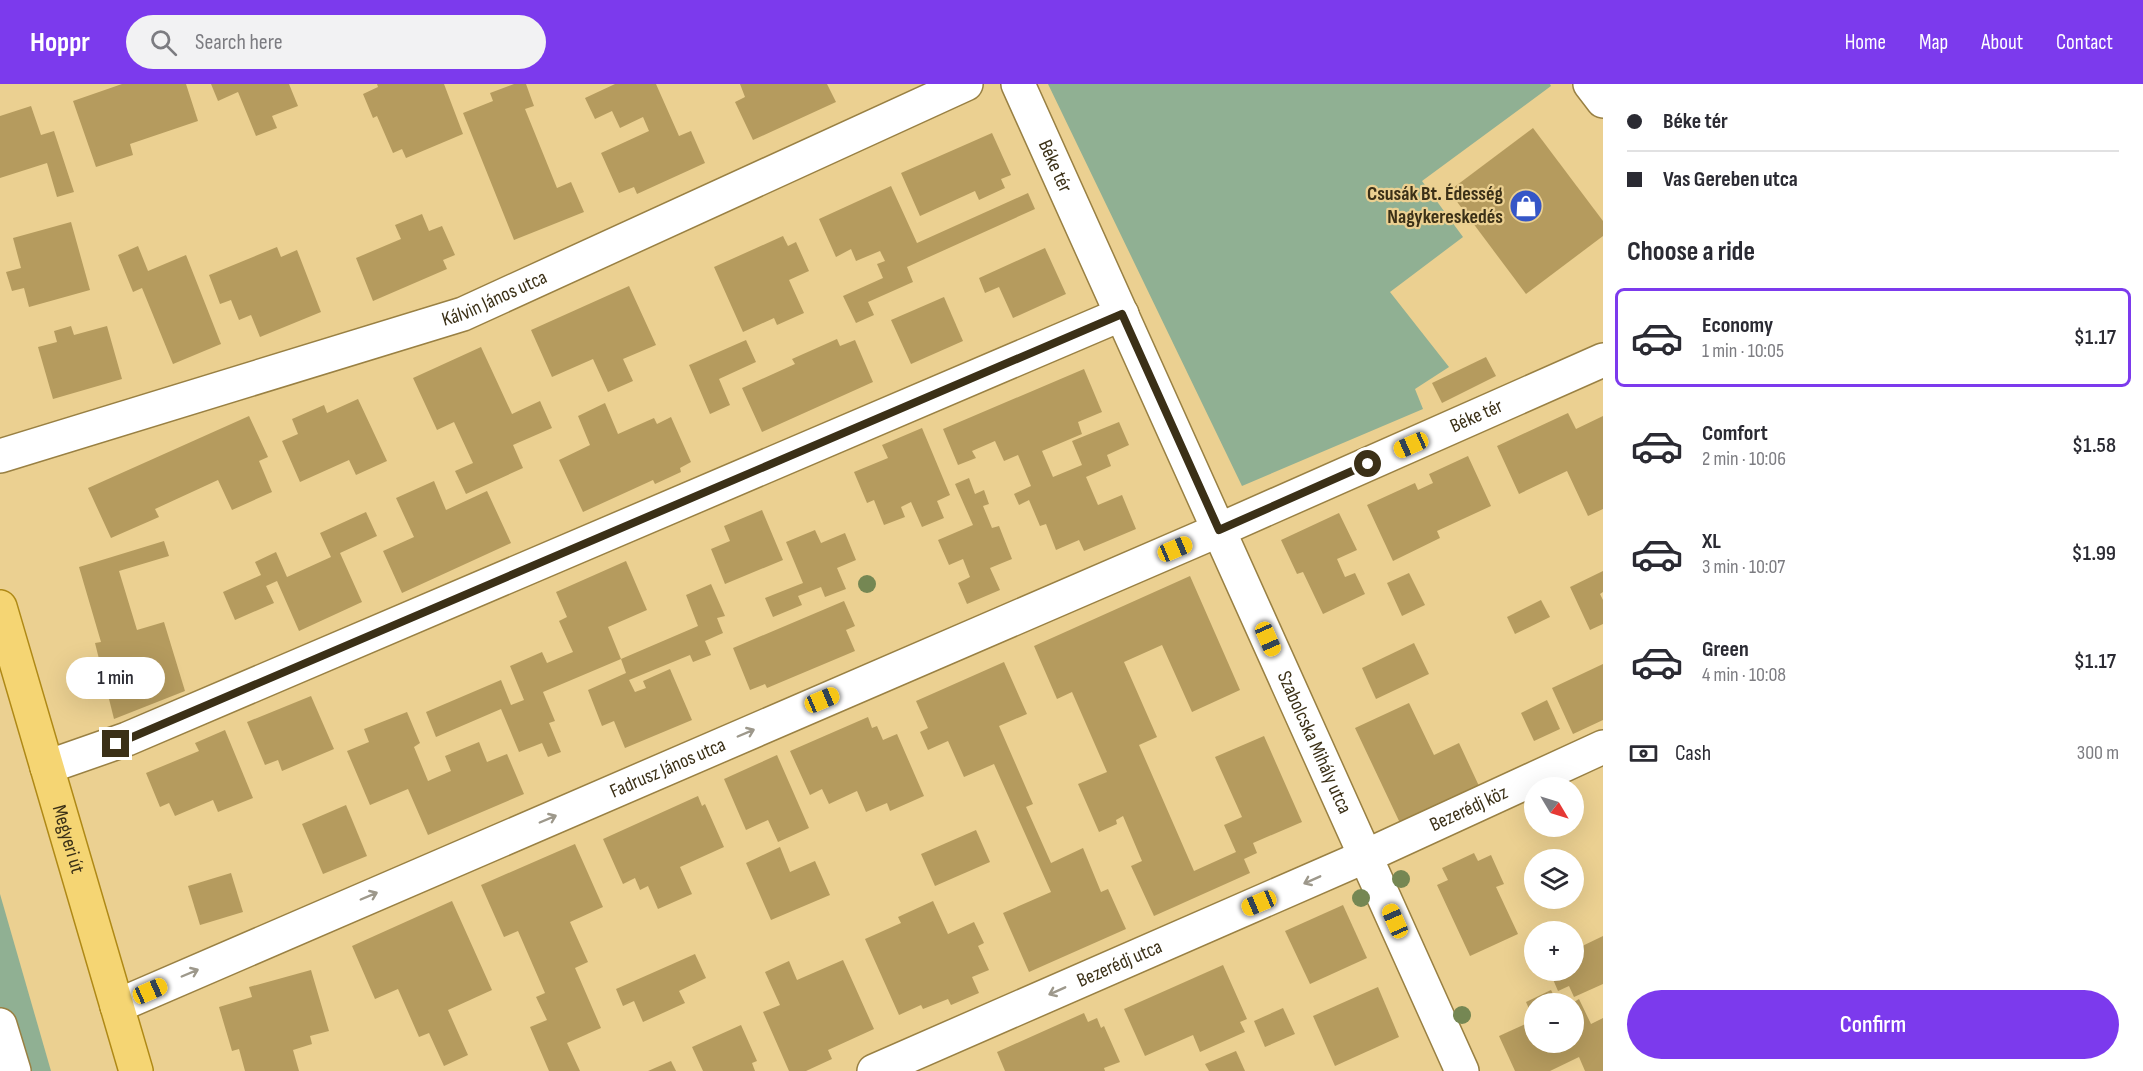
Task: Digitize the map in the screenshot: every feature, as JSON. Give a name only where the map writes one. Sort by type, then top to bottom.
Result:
[{"type":"main road","name":"Megyeri út","points":[[0,607],[136,1071]]},
{"type":"street","name":"Kálvin János utca","points":[[0,456],[463,314],[966,84]]},
{"type":"street","name":"Béke tér","points":[[1018,84],[1122,314]]},
{"type":"street","name":"Szabolcska Mihály utca","points":[[1122,314],[1462,1071]]},
{"type":"street","points":[[47,767],[116,744],[1122,314]]},
{"type":"street","name":"Béke tér","points":[[1219,530],[1603,360]]},
{"type":"street","name":"Fadrusz János utca","points":[[117,1005],[1219,530]]},
{"type":"street","name":"Bezerédj köz","points":[[1366,856],[1603,747]]},
{"type":"street","name":"Bezerédj utca","points":[[874,1071],[1366,856]]},
{"type":"street","points":[[0,1025],[14,1071]]},
{"type":"green space","points":[[1048,84],[1550,84],[1551,86],[1422,181],[1463,237],[1390,292],[1449,367],[1415,389],[1423,409],[1242,486]]},
{"type":"green space","points":[[0,894],[51,1071],[0,1071]]},
{"type":"building","points":[[122,84],[186,84],[198,121],[130,144],[133,155],[96,167],[73,101]]},
{"type":"building","points":[[211,84],[289,84],[298,106],[272,116],[277,128],[256,136],[238,92],[218,101]]},
{"type":"building","points":[[377,84],[444,84],[463,134],[406,158],[402,149],[393,153],[377,116],[373,118],[363,94],[378,87]]},
{"type":"building","points":[[514,84],[526,84],[534,106],[525,109],[557,188],[571,182],[584,212],[514,240],[463,113],[493,101],[490,93]]},
{"type":"building","points":[[615,84],[656,84],[679,136],[691,131],[705,163],[637,194],[634,187],[619,193],[601,153],[649,131],[643,117],[620,128],[612,111],[595,119],[585,98]]},
{"type":"building","points":[[740,84],[827,84],[836,102],[753,140],[735,102],[745,97]]},
{"type":"building","points":[[31,106],[41,135],[54,131],[74,192],[57,197],[47,163],[0,178],[0,116]]},
{"type":"building","name":"Csusák Bt. Édesség Nagykereskedés","points":[[1533,128],[1603,221],[1603,236],[1526,294],[1449,191]]},
{"type":"building","points":[[992,133],[1011,175],[1001,179],[1005,188],[979,200],[975,191],[920,216],[901,173]]},
{"type":"building","points":[[891,186],[917,243],[1028,193],[1035,209],[907,267],[913,282],[868,302],[874,315],[856,323],[843,296],[883,278],[877,264],[885,261],[880,251],[856,261],[851,249],[836,257],[819,219]]},
{"type":"building","points":[[422,214],[429,231],[442,226],[455,255],[443,260],[447,269],[373,301],[356,258],[401,239],[395,225]]},
{"type":"building","points":[[71,222],[90,290],[29,307],[24,288],[12,291],[6,272],[21,268],[13,238]]},
{"type":"building","points":[[783,236],[788,246],[796,242],[809,271],[789,280],[804,313],[777,325],[774,318],[743,332],[714,267]]},
{"type":"building","points":[[138,246],[148,271],[186,255],[221,344],[173,364],[142,288],[133,292],[118,255]]},
{"type":"building","points":[[277,247],[281,257],[297,250],[321,312],[260,337],[251,315],[239,320],[231,300],[220,304],[209,275]]},
{"type":"building","points":[[1045,248],[1066,294],[1013,318],[999,287],[985,293],[979,278]]},
{"type":"building","points":[[629,286],[656,345],[623,359],[633,381],[608,392],[593,359],[552,377],[531,330]]},
{"type":"building","points":[[944,297],[963,341],[911,364],[891,320]]},
{"type":"building","points":[[71,326],[74,335],[107,326],[122,379],[53,399],[38,347],[57,342],[54,331]]},
{"type":"building","points":[[837,339],[840,346],[855,340],[873,382],[762,432],[742,388],[795,364],[792,359]]},
{"type":"building","points":[[746,340],[756,362],[719,379],[730,405],[710,414],[689,365]]},
{"type":"building","points":[[481,347],[512,414],[540,401],[552,428],[513,445],[523,468],[466,494],[455,471],[473,463],[454,422],[437,430],[413,378]]},
{"type":"building","points":[[1486,357],[1496,376],[1442,403],[1432,383]]},
{"type":"building","points":[[1084,369],[1102,412],[1078,422],[1082,434],[1042,451],[1053,477],[1082,465],[1072,441],[1119,422],[1129,445],[1107,455],[1111,466],[1086,477],[1098,505],[1122,495],[1136,529],[1084,551],[1079,540],[1056,550],[1046,524],[1040,526],[1029,500],[1019,505],[1014,494],[1031,486],[1018,455],[1004,461],[995,441],[972,451],[976,458],[958,465],[943,429]]},
{"type":"building","points":[[358,399],[387,461],[356,475],[349,460],[300,482],[282,441],[298,434],[292,419],[324,405],[327,413]]},
{"type":"building","points":[[605,403],[618,434],[654,418],[657,424],[671,417],[691,462],[680,468],[681,472],[655,484],[653,480],[583,512],[559,460],[590,445],[578,416]]},
{"type":"building","points":[[1568,413],[1576,429],[1603,416],[1603,509],[1588,516],[1567,471],[1519,494],[1497,446]]},
{"type":"building","points":[[249,416],[268,457],[259,461],[272,492],[232,510],[218,480],[155,509],[159,517],[111,538],[88,488]]},
{"type":"building","points":[[922,428],[950,495],[937,501],[944,518],[922,527],[911,502],[901,507],[905,517],[884,525],[874,500],[867,503],[854,472],[888,458],[882,445]]},
{"type":"building","points":[[1468,456],[1491,506],[1437,531],[1440,538],[1393,561],[1367,505],[1415,483],[1418,490],[1433,483],[1429,474]]},
{"type":"building","points":[[969,478],[975,494],[984,490],[989,504],[983,506],[992,528],[999,526],[1012,559],[990,568],[1000,590],[967,604],[958,583],[970,577],[963,559],[949,565],[938,540],[973,525],[955,484]]},
{"type":"building","points":[[434,481],[446,510],[487,491],[511,543],[402,593],[383,551],[414,537],[396,498]]},
{"type":"building","points":[[762,510],[783,560],[725,584],[711,549],[730,541],[724,526]]},
{"type":"building","points":[[366,512],[377,536],[340,553],[362,602],[299,631],[277,581],[266,586],[274,603],[235,620],[223,592],[261,575],[255,562],[276,552],[287,577],[331,557],[320,533]]},
{"type":"building","points":[[1339,513],[1357,550],[1337,559],[1345,577],[1355,573],[1365,594],[1323,614],[1303,572],[1297,574],[1281,540]]},
{"type":"building","points":[[815,530],[821,543],[845,533],[856,560],[837,568],[846,589],[825,597],[821,587],[798,596],[802,605],[773,617],[765,598],[803,583],[786,542]]},
{"type":"building","points":[[164,541],[169,556],[119,571],[137,630],[164,622],[185,691],[114,719],[95,643],[101,642],[79,567]]},
{"type":"building","points":[[626,561],[647,610],[608,627],[621,659],[543,692],[555,721],[549,723],[561,752],[548,757],[542,743],[519,752],[501,709],[436,737],[426,712],[501,680],[511,705],[524,700],[510,666],[542,652],[547,663],[573,652],[559,621],[567,617],[556,592]]},
{"type":"building","points":[[1603,571],[1603,592],[1600,594],[1603,600],[1603,624],[1590,630],[1570,587]]},
{"type":"building","points":[[1409,573],[1425,605],[1402,616],[1387,583]]},
{"type":"building","points":[[1190,576],[1240,690],[1192,712],[1162,645],[1124,662],[1157,737],[1139,745],[1194,871],[1236,852],[1224,825],[1242,817],[1215,757],[1264,736],[1302,822],[1253,843],[1257,853],[1244,859],[1250,873],[1154,916],[1131,866],[1142,861],[1123,816],[1116,820],[1117,824],[1099,832],[1078,784],[1107,772],[1072,692],[1057,699],[1034,646]]},
{"type":"building","points":[[711,584],[725,616],[717,618],[723,633],[705,641],[711,655],[693,662],[690,655],[629,680],[635,692],[646,688],[643,681],[670,669],[692,720],[625,748],[614,721],[602,726],[588,690],[626,673],[621,659],[698,626],[686,595]]},
{"type":"building","points":[[1541,600],[1550,617],[1515,634],[1507,617]]},
{"type":"building","points":[[844,601],[855,626],[846,630],[855,651],[767,688],[765,684],[750,690],[733,648]]},
{"type":"building","points":[[1414,643],[1429,674],[1376,699],[1362,668]]},
{"type":"building","points":[[1004,662],[1027,714],[999,726],[1033,804],[1026,807],[1051,863],[1083,848],[1101,892],[1108,889],[1126,929],[1029,972],[1003,913],[1051,892],[994,764],[964,777],[948,741],[928,750],[920,732],[928,728],[916,701]]},
{"type":"building","points":[[1603,664],[1603,720],[1573,734],[1552,688]]},
{"type":"building","points":[[311,696],[334,749],[282,771],[278,760],[265,765],[247,722]]},
{"type":"building","points":[[1547,700],[1560,729],[1534,741],[1521,713]]},
{"type":"building","points":[[1409,703],[1434,755],[1459,743],[1479,786],[1400,823],[1355,728]]},
{"type":"building","points":[[407,712],[420,743],[414,747],[428,781],[451,771],[445,756],[479,742],[487,762],[507,754],[524,794],[428,835],[408,789],[370,805],[347,751],[369,742],[364,729]]},
{"type":"building","points":[[868,717],[872,728],[877,726],[883,740],[897,734],[924,796],[890,811],[887,803],[866,812],[857,791],[829,804],[822,789],[810,795],[790,751]]},
{"type":"building","points":[[225,730],[253,798],[218,812],[213,800],[175,816],[169,803],[160,807],[146,773],[199,751],[195,743]]},
{"type":"building","points":[[777,755],[809,828],[778,842],[768,820],[746,830],[724,779]]},
{"type":"building","points":[[698,796],[702,806],[705,804],[724,847],[680,867],[692,894],[658,909],[648,886],[640,890],[635,878],[623,884],[603,839]]},
{"type":"building","points":[[346,805],[367,856],[323,874],[302,824]]},
{"type":"building","points":[[976,830],[990,862],[935,886],[921,854]]},
{"type":"building","points":[[575,844],[603,907],[570,922],[588,962],[575,968],[601,1028],[567,1043],[580,1071],[549,1071],[530,1027],[547,1020],[536,997],[545,993],[518,931],[504,937],[481,885]]},
{"type":"building","points":[[780,847],[790,872],[815,861],[830,895],[771,920],[746,863]]},
{"type":"building","points":[[1474,853],[1478,861],[1491,855],[1504,884],[1496,887],[1518,934],[1470,956],[1437,885],[1448,880],[1442,868]]},
{"type":"building","points":[[231,873],[243,912],[200,925],[188,886]]},
{"type":"building","points":[[452,901],[492,990],[448,1010],[468,1055],[444,1066],[429,1033],[419,1037],[398,989],[375,999],[352,946]]},
{"type":"building","points":[[933,901],[948,934],[974,922],[984,943],[978,946],[989,970],[972,977],[979,993],[951,1005],[948,999],[923,1009],[921,1005],[899,1015],[865,939],[901,923],[898,917]]},
{"type":"building","points":[[1343,905],[1367,958],[1310,984],[1285,931]]},
{"type":"building","points":[[1603,936],[1603,984],[1583,993],[1572,993],[1569,986],[1558,991],[1554,981],[1584,981],[1584,945]]},
{"type":"building","points":[[695,954],[706,978],[679,991],[685,1003],[643,1022],[634,1001],[623,1006],[616,989]]},
{"type":"building","points":[[843,960],[874,1029],[828,1050],[832,1059],[806,1071],[789,1071],[763,1012],[780,1005],[765,972],[789,961],[797,980]]},
{"type":"building","points":[[1223,965],[1247,1019],[1240,1022],[1245,1032],[1200,1052],[1193,1035],[1145,1056],[1124,1009]]},
{"type":"building","points":[[311,970],[329,1031],[310,1036],[312,1044],[293,1050],[299,1071],[245,1071],[239,1049],[232,1051],[219,1007],[252,997],[249,987]]},
{"type":"building","points":[[1378,987],[1399,1037],[1335,1066],[1313,1016]]},
{"type":"building","points":[[1283,1008],[1295,1034],[1265,1047],[1254,1021]]},
{"type":"building","points":[[1584,1009],[1591,1024],[1603,1018],[1603,1071],[1585,1071],[1579,1057],[1550,1071],[1515,1071],[1499,1036],[1524,1025],[1524,1053],[1584,1053]]},
{"type":"building","points":[[1084,1013],[1088,1022],[1097,1018],[1101,1028],[1104,1026],[1120,1062],[1104,1068],[1105,1071],[1005,1071],[997,1052]]},
{"type":"building","points":[[741,1025],[757,1061],[752,1063],[755,1071],[703,1071],[692,1047]]},
{"type":"building","points":[[1236,1051],[1245,1071],[1209,1071],[1205,1064]]},
{"type":"building","points":[[671,1061],[676,1071],[648,1071]]},
{"type":"place","name":"Csusák Bt. Édesség Nagykereskedés","points":[[1526,206]]},
{"type":"route","points":[[116,744],[1122,314],[1219,530],[1368,464]]}]
